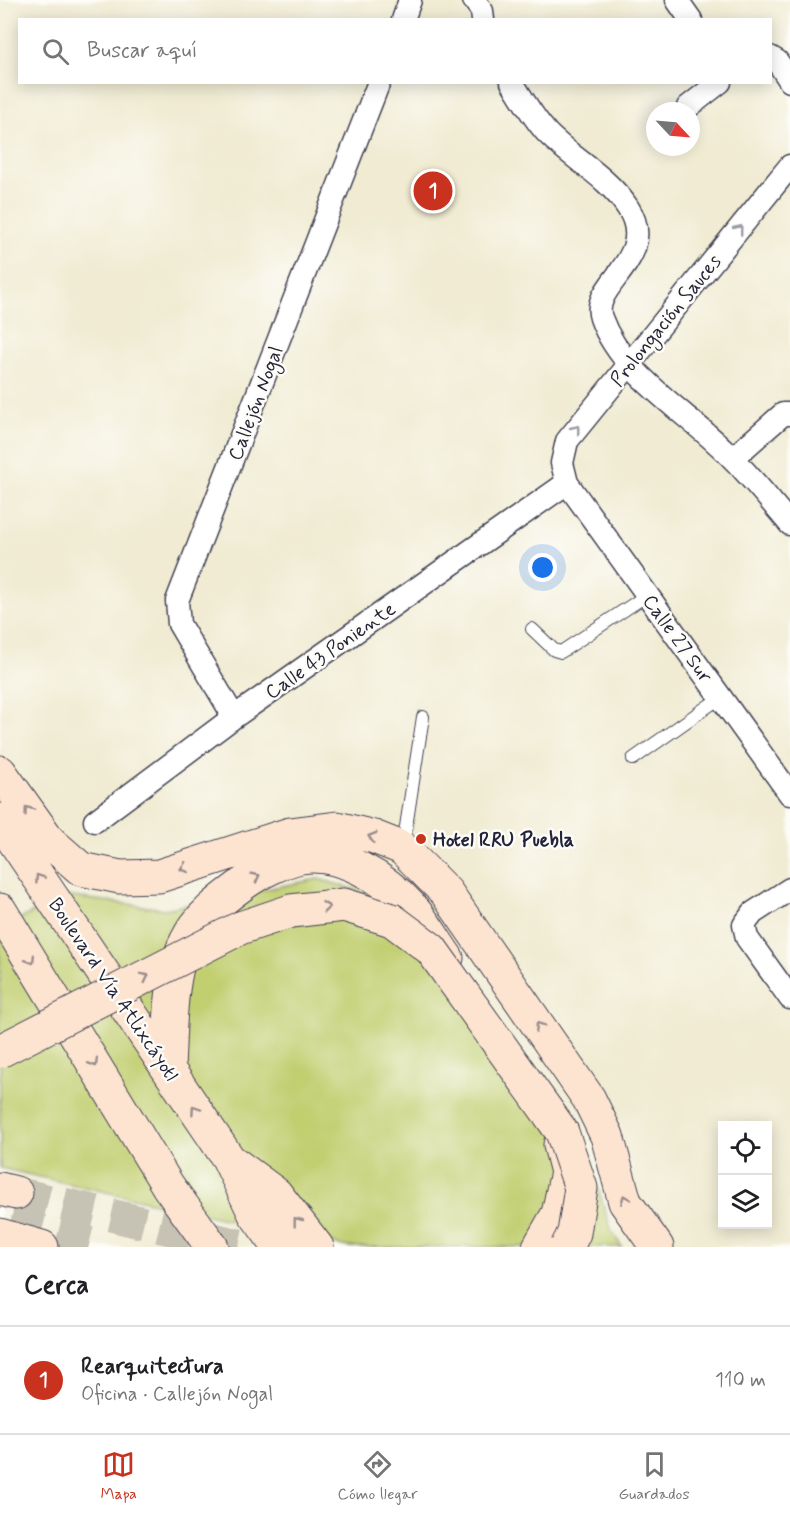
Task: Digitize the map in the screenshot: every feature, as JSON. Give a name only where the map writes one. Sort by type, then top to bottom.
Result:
[{"type":"main road","points":[[0,772],[50,842],[81,868],[120,878],[159,876],[290,834],[337,828],[374,837],[402,848],[447,892],[589,1099],[607,1136],[625,1202],[657,1247]]},
{"type":"main road","name":"Boulevard Vía Atlixcáyotl","points":[[0,820],[228,1158],[266,1204]]},
{"type":"main road","points":[[168,1069],[172,996],[185,943],[213,905],[253,877],[302,857],[335,859],[367,872],[393,889],[411,907],[551,1110],[567,1172],[558,1214],[538,1247]]},
{"type":"main road","points":[[0,1052],[240,928],[291,910],[344,905],[392,920],[431,949],[562,1132],[581,1188],[574,1233],[567,1247]]},
{"type":"main road","points":[[0,910],[168,1186],[212,1247]]},
{"type":"main road","points":[[168,1186],[189,1247]]},
{"type":"main road","points":[[266,1204],[279,1247]]},
{"type":"main road","points":[[266,1204],[317,1247]]},
{"type":"main road","points":[[5,1221],[42,1247]]},
{"type":"street","points":[[404,18],[410,0]]},
{"type":"street","points":[[474,0],[482,11],[483,18]]},
{"type":"street","points":[[677,0],[690,18]]},
{"type":"street","points":[[772,58],[790,81]]},
{"type":"street","name":"Callejón Nogal","points":[[234,717],[179,624],[177,601],[378,84]]},
{"type":"street","points":[[513,84],[549,135],[608,184],[628,208],[637,230],[633,253],[603,297],[599,316],[611,339],[629,365],[733,458],[790,524]]},
{"type":"street","points":[[694,102],[717,84]]},
{"type":"street","name":"Prolongación Sauces","points":[[567,483],[562,463],[567,441],[790,166]]},
{"type":"street","points":[[733,458],[783,414],[790,414]]},
{"type":"street","name":"Calle 43 Poniente","points":[[95,821],[234,717],[567,483]]},
{"type":"street","name":"Calle 27 Sur","points":[[567,483],[790,794]]},
{"type":"street","points":[[790,889],[753,913],[744,925],[747,938],[790,998]]},
{"type":"lane","points":[[532,629],[554,650],[561,652],[647,595]]},
{"type":"lane","points":[[633,759],[720,697]]},
{"type":"lane","points":[[402,848],[423,717]]},
{"type":"green space","points":[[318,879],[417,907],[586,1152],[612,1232],[622,1247],[348,1247],[0,1168],[0,929],[65,896],[165,909]]},
{"type":"tunnel","points":[[16,1193],[247,1247]]},
{"type":"tunnel","points":[[10,1223],[104,1247]]},
{"type":"place","name":"Rearquitectura","points":[[433,191]]},
{"type":"place","name":"Hotel RRU Puebla","points":[[421,839]]}]
